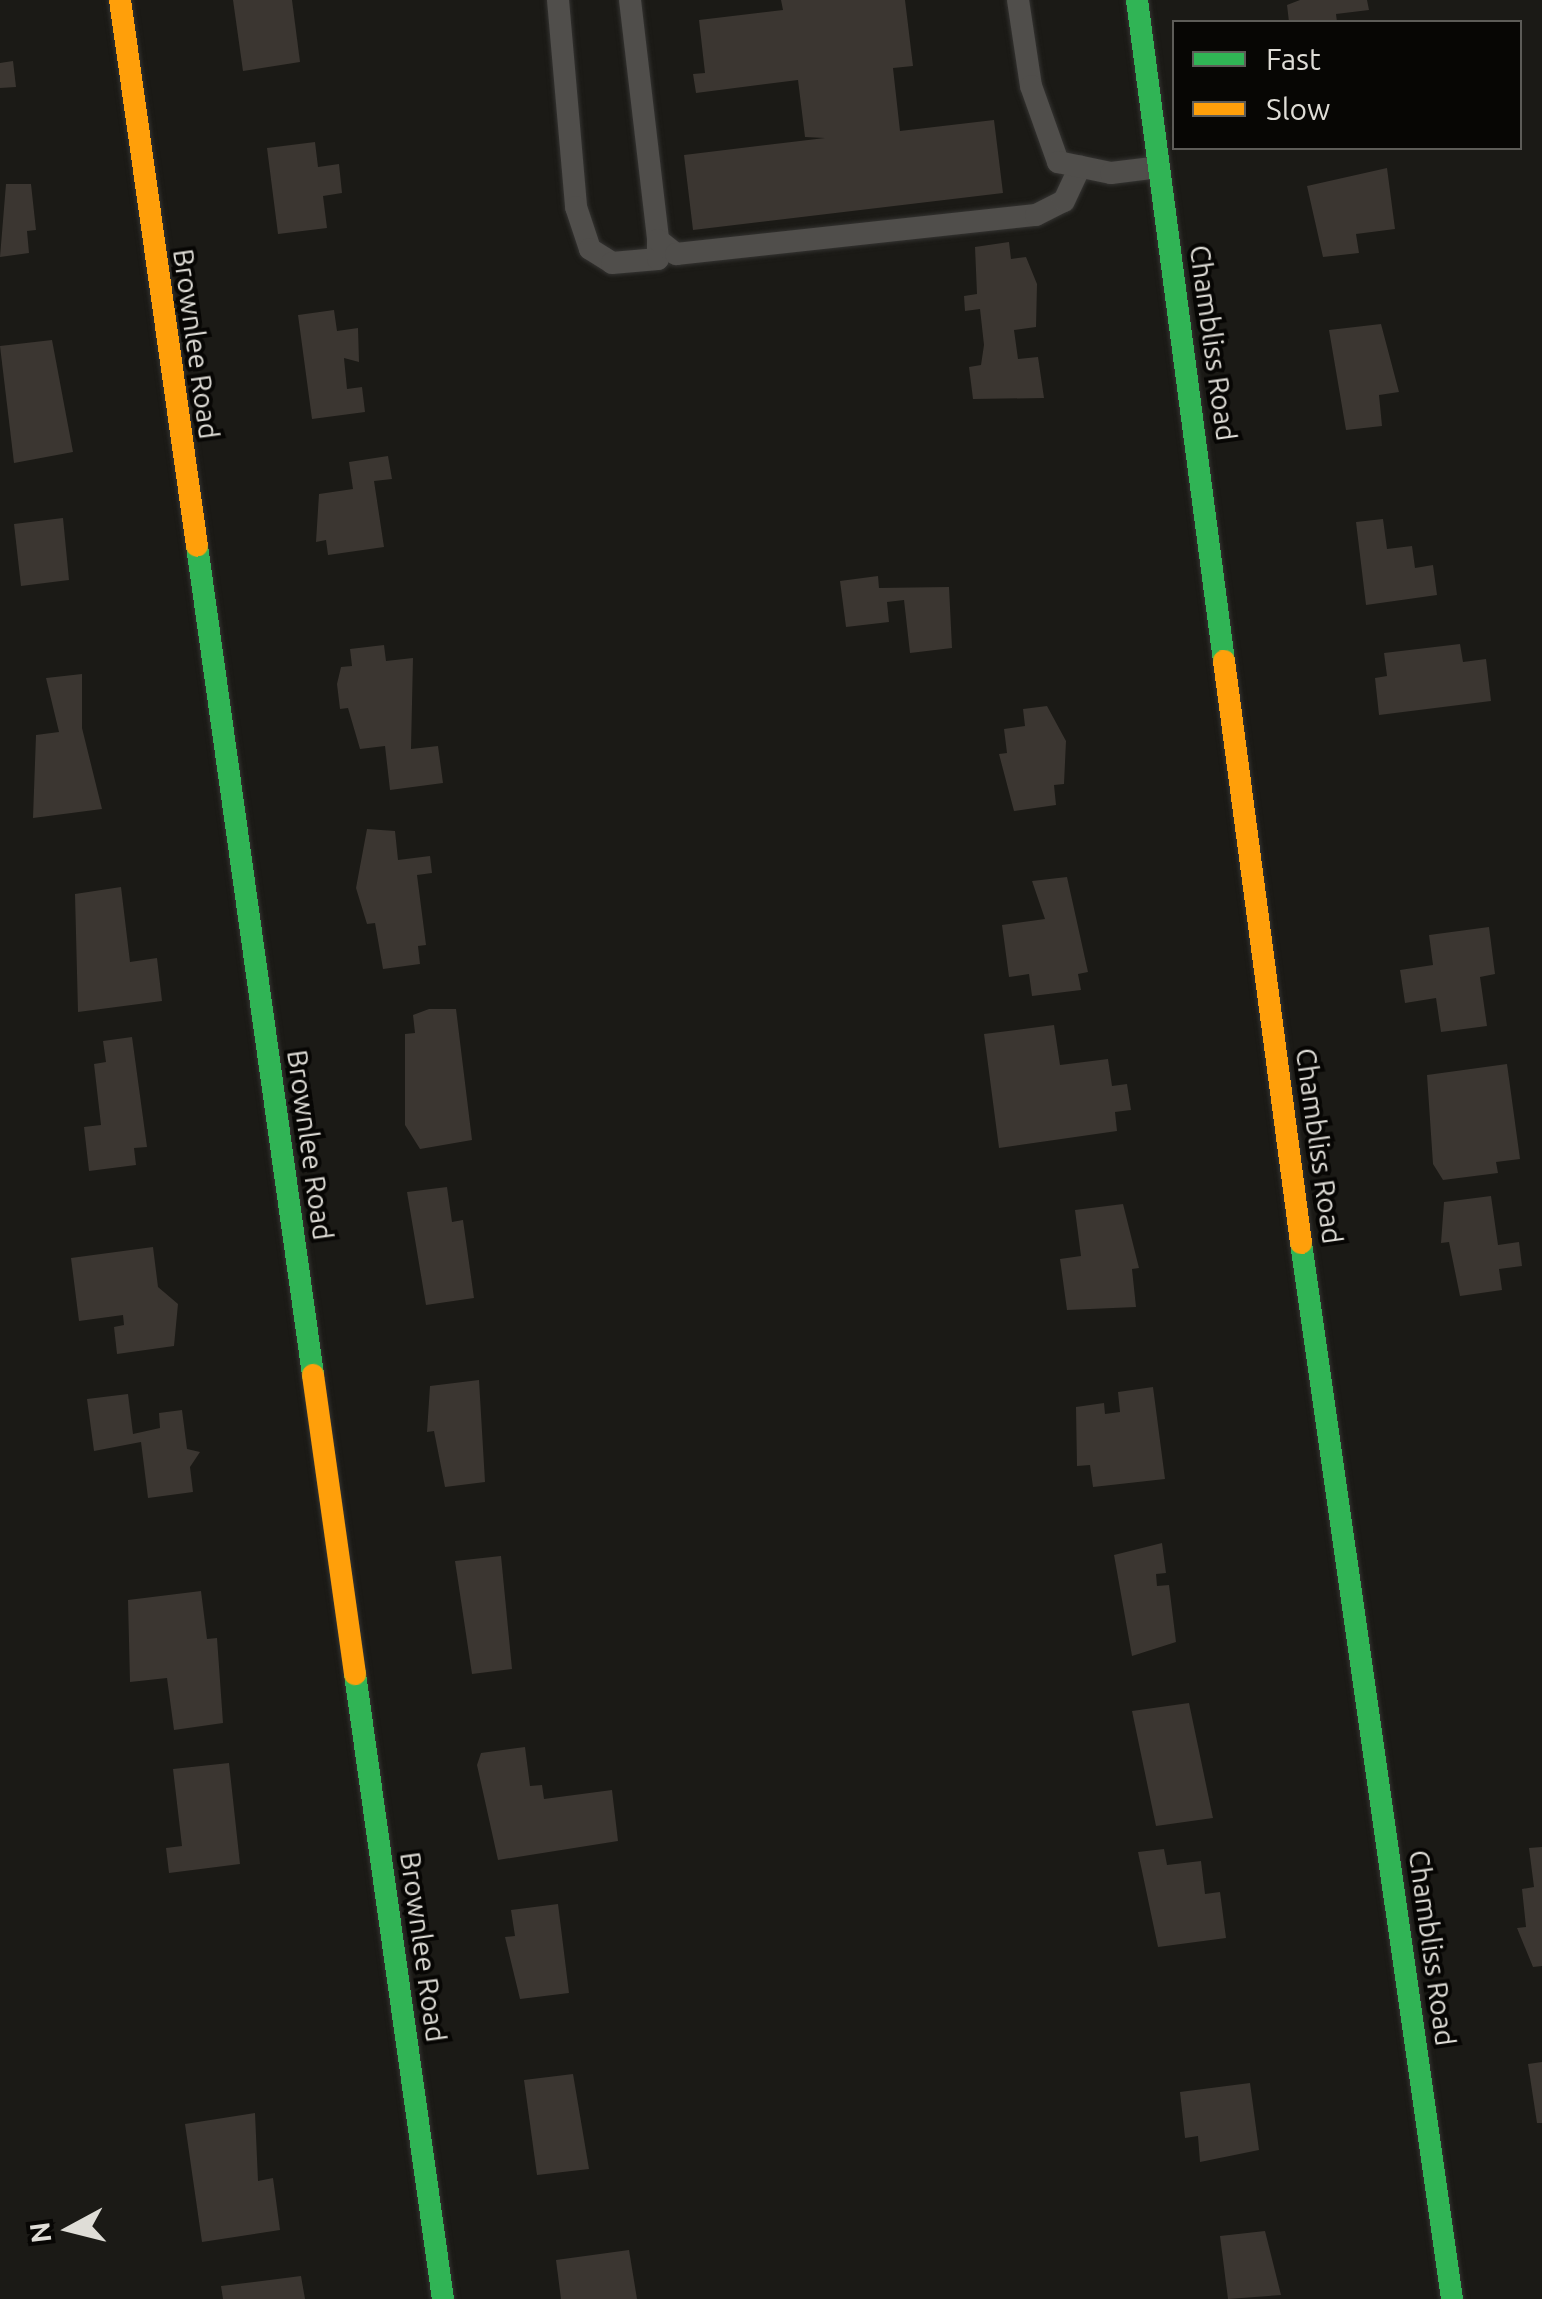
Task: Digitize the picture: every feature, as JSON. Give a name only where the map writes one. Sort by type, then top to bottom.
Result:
[{"type":"street","name":"Brownlee Road","points":[[120,0],[443,2299]]},
{"type":"street","name":"Chambliss Road","points":[[1137,0],[1452,2299]]},
{"type":"lane","points":[[558,0],[576,207],[590,249],[612,263],[658,258],[630,0]]},
{"type":"lane","points":[[1018,0],[1032,86],[1058,162],[1159,167]]},
{"type":"lane","points":[[658,240],[676,254],[729,254],[1036,215],[1064,201],[1080,166]]},
{"type":"building","points":[[233,0],[292,0],[300,62],[243,71]]},
{"type":"building","points":[[781,0],[905,0],[913,66],[893,68],[900,131],[994,120],[1003,193],[693,230],[684,155],[825,138],[805,137],[798,80],[696,93],[693,74],[705,73],[699,20],[783,10]]},
{"type":"building","points":[[1300,0],[1367,0],[1369,10],[1336,14],[1337,20],[1289,20],[1287,5]]},
{"type":"building","points":[[13,61],[16,87],[0,88],[0,63]]},
{"type":"building","points":[[315,142],[318,167],[339,164],[342,193],[323,196],[327,228],[278,234],[267,148]]},
{"type":"building","points":[[1387,168],[1395,229],[1356,234],[1359,253],[1323,257],[1307,186]]},
{"type":"building","points":[[6,184],[31,184],[36,230],[27,231],[29,253],[0,257]]},
{"type":"building","points":[[1009,242],[1011,259],[1026,257],[1037,284],[1036,327],[1014,330],[1018,359],[1038,357],[1044,398],[973,399],[969,367],[981,365],[984,345],[980,309],[965,311],[964,296],[977,294],[975,247]]},
{"type":"building","points":[[334,310],[337,331],[358,328],[359,362],[344,358],[347,389],[362,387],[365,412],[312,419],[298,315]]},
{"type":"building","points":[[1381,324],[1399,392],[1379,395],[1382,426],[1346,430],[1329,330]]},
{"type":"building","points":[[52,340],[73,452],[14,463],[0,346]]},
{"type":"building","points":[[388,456],[392,479],[374,481],[384,547],[328,555],[326,540],[316,542],[319,494],[353,489],[349,462]]},
{"type":"building","points":[[63,518],[69,580],[21,586],[14,524]]},
{"type":"building","points":[[1383,519],[1387,549],[1412,546],[1415,568],[1433,565],[1437,595],[1366,605],[1356,522]]},
{"type":"building","points":[[878,576],[879,588],[949,587],[952,648],[910,653],[904,600],[887,602],[889,622],[846,627],[840,581]]},
{"type":"building","points":[[1460,644],[1463,662],[1486,659],[1491,701],[1379,715],[1375,678],[1387,676],[1384,653]]},
{"type":"building","points":[[384,645],[386,661],[413,658],[411,749],[438,746],[443,783],[390,790],[385,746],[360,749],[348,708],[340,709],[337,684],[341,667],[352,666],[350,649]]},
{"type":"building","points":[[82,674],[82,728],[102,809],[33,818],[36,735],[59,732],[46,678]]},
{"type":"building","points":[[1047,706],[1066,741],[1064,784],[1054,785],[1056,805],[1014,811],[999,754],[1007,753],[1004,729],[1025,726],[1023,709]]},
{"type":"building","points":[[367,829],[395,831],[398,860],[430,856],[432,873],[417,875],[426,945],[418,946],[420,964],[383,969],[375,923],[367,924],[356,888]]},
{"type":"building","points":[[1067,877],[1088,972],[1078,974],[1081,990],[1032,996],[1029,974],[1009,977],[1002,925],[1045,919],[1032,881]]},
{"type":"building","points":[[121,887],[130,962],[157,958],[162,1001],[78,1012],[75,894]]},
{"type":"building","points":[[1489,927],[1495,974],[1480,977],[1487,1026],[1441,1032],[1436,998],[1405,1003],[1400,970],[1433,965],[1429,935]]},
{"type":"building","points":[[429,1009],[456,1009],[472,1140],[420,1149],[405,1125],[405,1034],[415,1033],[413,1015]]},
{"type":"building","points":[[1054,1025],[1060,1065],[1108,1059],[1112,1086],[1127,1084],[1131,1110],[1115,1112],[1117,1131],[999,1148],[984,1034]]},
{"type":"building","points":[[132,1037],[147,1147],[134,1148],[136,1165],[89,1171],[84,1127],[101,1125],[94,1064],[106,1062],[103,1041]]},
{"type":"building","points":[[1507,1064],[1520,1159],[1496,1162],[1498,1173],[1443,1180],[1433,1164],[1427,1075]]},
{"type":"building","points":[[447,1187],[452,1222],[463,1220],[474,1298],[426,1305],[407,1192]]},
{"type":"building","points":[[1491,1196],[1498,1245],[1519,1242],[1522,1266],[1499,1269],[1502,1290],[1460,1296],[1449,1242],[1441,1243],[1444,1202]]},
{"type":"building","points":[[1123,1204],[1139,1268],[1132,1269],[1136,1307],[1067,1310],[1060,1259],[1081,1256],[1075,1210]]},
{"type":"building","points":[[153,1247],[158,1287],[178,1304],[174,1346],[117,1354],[114,1327],[124,1325],[123,1315],[79,1321],[71,1258]]},
{"type":"building","points":[[479,1380],[485,1482],[445,1487],[434,1431],[427,1432],[430,1386]]},
{"type":"building","points":[[1153,1387],[1165,1479],[1093,1487],[1090,1465],[1077,1466],[1076,1407],[1104,1403],[1105,1414],[1120,1412],[1118,1392]]},
{"type":"building","points":[[128,1394],[133,1434],[160,1428],[159,1413],[182,1410],[187,1449],[200,1452],[190,1467],[193,1492],[148,1498],[141,1442],[94,1451],[87,1399]]},
{"type":"building","points":[[1162,1543],[1166,1573],[1156,1574],[1157,1586],[1169,1585],[1176,1642],[1132,1656],[1114,1555]]},
{"type":"building","points":[[501,1556],[512,1669],[472,1674],[455,1561]]},
{"type":"building","points":[[201,1591],[207,1639],[217,1638],[223,1723],[174,1730],[167,1678],[130,1682],[128,1600]]},
{"type":"building","points":[[1189,1703],[1213,1818],[1156,1826],[1132,1711]]},
{"type":"building","points":[[525,1747],[530,1786],[542,1785],[544,1799],[612,1790],[618,1841],[498,1860],[477,1765],[481,1753]]},
{"type":"building","points":[[229,1763],[240,1864],[169,1873],[166,1848],[182,1846],[173,1769]]},
{"type":"building","points":[[1542,1847],[1542,1966],[1533,1967],[1517,1928],[1526,1927],[1522,1889],[1534,1887],[1529,1848]]},
{"type":"building","points":[[1164,1849],[1167,1865],[1201,1861],[1205,1894],[1220,1892],[1226,1938],[1158,1947],[1138,1852]]},
{"type":"building","points":[[558,1904],[569,1993],[520,1999],[505,1937],[515,1936],[511,1910]]},
{"type":"building","points":[[1542,2062],[1542,2123],[1537,2123],[1528,2064]]},
{"type":"building","points":[[573,2074],[589,2169],[537,2175],[524,2080]]},
{"type":"building","points":[[1250,2083],[1259,2150],[1200,2162],[1198,2136],[1185,2138],[1180,2092]]},
{"type":"building","points":[[255,2113],[258,2181],[273,2178],[280,2230],[202,2242],[185,2124]]},
{"type":"building","points":[[1265,2231],[1281,2295],[1228,2299],[1220,2236]]},
{"type":"building","points":[[629,2250],[637,2299],[561,2299],[556,2260]]},
{"type":"building","points":[[301,2276],[305,2299],[223,2299],[221,2286]]},
{"type":"traffic: fast","points":[[1137,0],[1224,661]]},
{"type":"traffic: fast","points":[[197,546],[313,1375]]},
{"type":"traffic: fast","points":[[1301,1243],[1452,2299]]},
{"type":"traffic: fast","points":[[355,1674],[443,2299]]},
{"type":"traffic: slow","points":[[120,0],[197,546]]},
{"type":"traffic: slow","points":[[1224,661],[1301,1243]]},
{"type":"traffic: slow","points":[[313,1375],[355,1674]]}]
